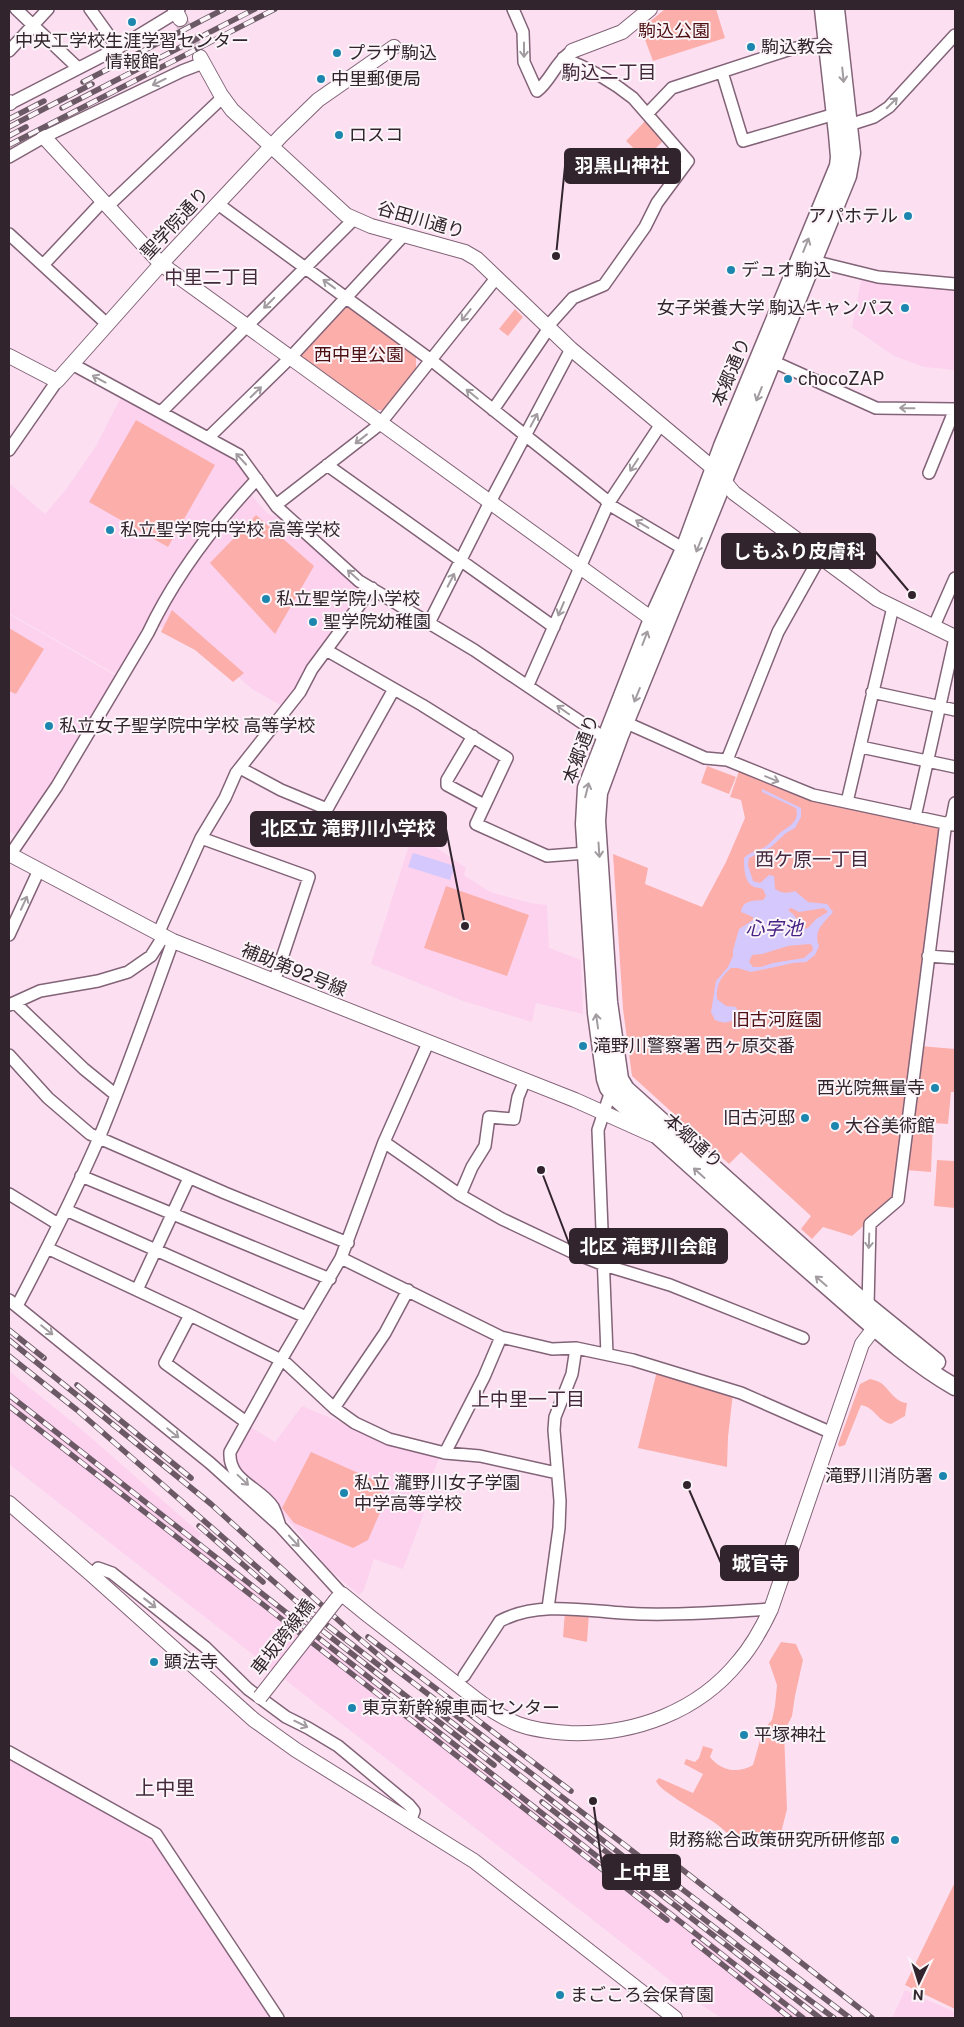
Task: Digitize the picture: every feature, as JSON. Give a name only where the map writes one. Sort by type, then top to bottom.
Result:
[{"type":"main road","name":"本郷通り","points":[[823,9],[835,114],[839,157],[838,166],[714,469],[684,549],[652,618],[616,729],[601,784],[597,812],[609,1002],[622,1085],[868,1306],[878,1323],[955,1374]]},
{"type":"main road","name":"本郷通り","points":[[836,9],[852,153],[848,176],[724,483],[616,729],[589,780],[585,798],[586,852],[596,1013],[606,1104],[630,1111],[878,1323],[938,1377],[955,1387]]},
{"type":"street","points":[[16,9],[78,68]]},
{"type":"street","points":[[9,51],[32,24],[48,9]]},
{"type":"street","points":[[90,9],[118,48]]},
{"type":"street","points":[[513,9],[523,32],[524,62],[536,91],[544,85],[568,54],[622,32],[650,9]]},
{"type":"street","points":[[9,103],[118,48],[178,12]]},
{"type":"street","points":[[849,125],[874,117],[889,107],[954,41]]},
{"type":"street","points":[[647,114],[672,88],[791,49],[827,43]]},
{"type":"street","name":"聖学院通り","points":[[9,450],[57,381],[161,264],[272,146],[318,100],[394,47]]},
{"type":"street","points":[[493,410],[548,328],[573,298],[604,285],[645,227],[657,203],[688,161],[624,91],[582,66],[568,54]]},
{"type":"street","points":[[9,157],[202,60]]},
{"type":"street","name":"谷田川通り","points":[[202,60],[222,98],[232,110],[346,215],[353,220],[473,256],[571,349],[714,469],[734,493],[877,599],[955,638]]},
{"type":"street","points":[[722,72],[743,141],[835,114]]},
{"type":"street","points":[[43,265],[106,204],[222,98]]},
{"type":"street","points":[[44,138],[161,264],[652,618]]},
{"type":"street","points":[[218,204],[431,360],[605,499],[608,504],[684,549]]},
{"type":"street","points":[[161,412],[353,220]]},
{"type":"street","points":[[208,438],[291,357],[404,235]]},
{"type":"street","points":[[11,240],[43,265],[107,324]]},
{"type":"street","points":[[813,261],[878,277],[955,284]]},
{"type":"street","points":[[276,505],[381,422],[497,277]]},
{"type":"street","points":[[429,623],[490,502],[571,349]]},
{"type":"street","points":[[9,356],[57,381]]},
{"type":"street","points":[[772,361],[876,408],[955,409],[929,473]]},
{"type":"street","points":[[72,364],[239,455],[276,505],[359,581],[528,685],[616,729],[705,758],[727,760],[814,795],[952,825]]},
{"type":"street","points":[[528,685],[608,504],[660,424]]},
{"type":"street","points":[[327,465],[554,627]]},
{"type":"street","points":[[9,854],[63,777],[148,633],[159,610],[194,555],[257,479]]},
{"type":"street","points":[[727,760],[778,632],[820,557]]},
{"type":"street","points":[[934,626],[955,578]]},
{"type":"street","points":[[372,588],[312,669],[300,692],[240,768],[201,838],[164,937],[116,1095],[99,1138],[47,1248],[13,1303],[210,1462],[280,1526],[339,1597],[368,1616],[490,1709],[519,1724],[561,1732],[602,1733],[634,1727],[657,1720],[682,1708],[712,1688],[739,1662],[757,1637],[771,1609],[862,1344],[878,1323]]},
{"type":"street","points":[[847,802],[893,607]]},
{"type":"street","points":[[915,817],[955,638]]},
{"type":"street","points":[[326,650],[507,758],[476,824],[547,856],[586,852]]},
{"type":"street","points":[[240,768],[281,790],[327,809],[394,689]]},
{"type":"street","points":[[872,692],[955,710]]},
{"type":"street","points":[[473,736],[447,780],[447,785],[484,805]]},
{"type":"street","points":[[860,747],[955,767]]},
{"type":"street","points":[[952,825],[955,803]]},
{"type":"street","points":[[868,1306],[870,1224],[898,1200],[945,829],[952,825]]},
{"type":"street","points":[[201,838],[309,877],[274,982]]},
{"type":"street","name":"補助第92号線","points":[[9,854],[164,937],[575,1100],[606,1104],[661,1138]]},
{"type":"street","points":[[9,935],[39,870]]},
{"type":"street","points":[[116,1095],[84,1069],[12,1004],[40,991],[128,972],[151,956],[164,937]]},
{"type":"street","points":[[928,956],[955,958]]},
{"type":"street","points":[[280,1526],[272,1506],[235,1472],[230,1465],[230,1452],[341,1258],[384,1142],[428,1043]]},
{"type":"street","points":[[9,1055],[48,1098],[90,1134],[189,1178],[348,1243]]},
{"type":"street","points":[[607,1354],[597,1136],[598,1124],[606,1104],[617,1059]]},
{"type":"street","points":[[460,1195],[472,1167],[485,1146],[489,1117],[514,1119],[518,1097],[524,1080]]},
{"type":"street","points":[[630,1111],[657,1118]]},
{"type":"street","points":[[384,1142],[460,1195],[502,1219],[604,1265],[670,1285],[803,1338]]},
{"type":"street","points":[[81,1176],[330,1279]]},
{"type":"street","points":[[137,1290],[189,1178]]},
{"type":"street","points":[[9,1194],[58,1224]]},
{"type":"street","points":[[66,1210],[156,1252],[306,1317]]},
{"type":"street","points":[[47,1248],[281,1360],[334,1408],[355,1423],[389,1439],[445,1454],[480,1456],[557,1473]]},
{"type":"street","points":[[341,1258],[501,1336],[552,1349],[576,1348],[633,1360],[741,1392],[832,1432]]},
{"type":"street","points":[[334,1408],[385,1333],[408,1290]]},
{"type":"street","points":[[190,1315],[165,1363],[246,1422]]},
{"type":"street","points":[[445,1454],[484,1377],[501,1336]]},
{"type":"street","points":[[548,1608],[559,1528],[560,1501],[554,1430],[555,1417],[572,1374],[576,1348]]},
{"type":"street","points":[[9,1503],[254,1720],[296,1750],[474,1861],[675,2018]]},
{"type":"street","points":[[92,1575],[98,1568],[112,1573],[206,1647],[248,1689],[286,1717],[338,1746],[409,1805],[414,1813],[410,1822]]},
{"type":"street","name":"車坂跨線橋","points":[[260,1698],[339,1597]]},
{"type":"street","points":[[464,1676],[500,1621],[507,1617],[548,1608],[642,1614],[771,1609]]},
{"type":"street","points":[[9,1752],[156,1834],[278,2018]]},
{"type":"shaded area","name":"女子栄養大学 駒込キャンパス","points":[[861,280],[955,290],[955,370],[924,367],[894,356],[852,327]]},
{"type":"shaded area","name":"私立聖学院中学校 高等学校","points":[[121,397],[235,460],[251,482],[198,545],[119,676],[9,613],[9,483],[45,514],[67,488],[96,446]]},
{"type":"shaded area","name":"私立聖学院小学校","points":[[252,496],[268,514],[278,517],[365,591],[298,690],[284,707],[252,689],[199,643],[158,626],[205,550]]},
{"type":"shaded area","name":"私立女子聖学院中学校 高等学校","points":[[9,614],[118,677],[62,775],[16,835],[9,831]]},
{"type":"shaded area","points":[[411,839],[437,848],[466,868],[464,875],[490,892],[530,903],[547,905],[549,948],[581,960],[583,1014],[536,1003],[532,1022],[463,1001],[371,964]]},
{"type":"shaded area","name":"東京新幹線車両センター","points":[[9,1371],[81,1429],[201,1534],[197,1540],[810,2018],[721,2018],[699,2003],[9,1464]]},
{"type":"shaded area","name":"私立 瀧野川女子学園 中学高等学校","points":[[302,1406],[388,1442],[439,1459],[418,1509],[424,1513],[403,1569],[374,1559],[364,1590],[359,1595],[329,1569],[278,1508],[238,1469],[234,1460],[236,1449],[249,1426],[275,1442]]},
{"type":"shaded area","points":[[9,1757],[154,1836],[273,2018],[9,2018]]},
{"type":"shaded area","points":[[905,1990],[955,2012],[955,2018],[892,2018]]},
{"type":"green space","name":"駒込公園","points":[[665,9],[716,9],[725,38],[653,61],[641,29]]},
{"type":"green space","points":[[646,120],[664,140],[645,159],[626,141]]},
{"type":"green space","name":"西中里公園","points":[[346,304],[416,353],[416,371],[386,410],[376,410],[297,354]]},
{"type":"green space","points":[[515,309],[523,317],[508,336],[499,329]]},
{"type":"green space","points":[[136,420],[215,465],[168,547],[89,502]]},
{"type":"green space","points":[[256,515],[314,566],[275,634],[210,563]]},
{"type":"green space","points":[[172,610],[244,673],[233,682],[195,650],[161,632]]},
{"type":"green space","points":[[9,628],[44,649],[16,694],[9,691]]},
{"type":"green space","points":[[707,766],[736,777],[729,794],[701,783]]},
{"type":"green space","name":"旧古河庭園","points":[[739,771],[812,801],[943,828],[895,1198],[852,1236],[823,1227],[812,1239],[801,1229],[811,1216],[741,1152],[729,1164],[632,1076],[623,1009],[613,854],[648,868],[645,884],[702,907],[726,862],[745,818],[741,800],[730,797]]},
{"type":"green space","points":[[446,886],[529,915],[507,976],[424,948]]},
{"type":"green space","points":[[920,1046],[955,1049],[955,1092],[951,1092],[948,1124],[933,1123],[931,1172],[905,1170]]},
{"type":"green space","points":[[954,1149],[955,1208],[934,1206],[937,1160],[954,1161]]},
{"type":"green space","points":[[657,1371],[733,1393],[727,1467],[638,1448]]},
{"type":"green space","points":[[870,1379],[881,1383],[896,1398],[907,1403],[905,1416],[891,1424],[861,1405],[845,1445],[839,1447],[838,1444],[860,1384]]},
{"type":"green space","points":[[311,1452],[383,1484],[382,1508],[368,1540],[353,1548],[294,1523],[282,1508]]},
{"type":"green space","points":[[565,1611],[589,1613],[587,1642],[563,1637]]},
{"type":"green space","points":[[781,1642],[796,1644],[803,1660],[792,1716],[784,1732],[787,1809],[781,1833],[763,1846],[730,1835],[717,1824],[665,1791],[656,1781],[659,1778],[693,1793],[703,1774],[684,1764],[686,1759],[695,1762],[699,1758],[703,1746],[713,1749],[710,1757],[724,1768],[742,1770],[753,1765],[763,1730],[772,1720],[777,1685],[769,1662]]},
{"type":"green space","points":[[955,1882],[955,2009],[905,1985]]},
{"type":"water","name":"心字池","points":[[762,789],[801,808],[801,817],[795,828],[786,833],[771,847],[749,858],[748,865],[753,881],[760,883],[769,875],[774,876],[775,889],[785,893],[795,891],[808,902],[827,904],[833,912],[818,931],[817,940],[819,946],[815,955],[806,962],[751,972],[738,968],[731,968],[727,971],[718,985],[717,999],[726,1006],[736,1007],[738,1012],[731,1021],[722,1022],[715,1020],[711,1012],[716,981],[728,967],[733,956],[739,929],[753,920],[753,917],[741,912],[742,908],[746,903],[763,900],[766,896],[763,889],[753,886],[747,880],[744,858],[767,845],[793,823],[797,813],[796,808],[762,792]],"holes":[[[791,908],[799,912],[824,908],[828,912],[804,929],[788,910]],[[812,945],[813,950],[804,958],[761,967],[753,967],[749,962],[752,955],[788,946]]]},
{"type":"water","points":[[413,853],[455,866],[450,880],[408,867]]},
{"type":"tunnel","points":[[180,19],[200,57]]},
{"type":"railway","points":[[83,82],[224,9]]},
{"type":"railway","points":[[62,108],[255,9]]},
{"type":"railway","points":[[9,145],[275,9]]},
{"type":"railway","points":[[9,127],[92,84]]},
{"type":"railway","points":[[9,119],[44,101]]},
{"type":"railway","points":[[9,136],[26,127]]},
{"type":"railway","points":[[9,1330],[44,1358]]},
{"type":"railway","points":[[9,1340],[211,1504],[349,1630],[394,1668],[850,2018]]},
{"type":"railway","points":[[9,1356],[77,1410],[296,1601],[385,1670]]},
{"type":"railway","points":[[77,1385],[191,1478]]},
{"type":"railway","points":[[9,1395],[803,2018]]},
{"type":"railway","points":[[9,1406],[667,1920]]},
{"type":"railway","points":[[199,1526],[263,1582]]},
{"type":"railway","points":[[305,1617],[494,1765]]},
{"type":"railway","points":[[368,1637],[571,1791]]},
{"type":"railway","points":[[432,1707],[773,1973],[834,2018]]},
{"type":"railway","points":[[542,1802],[820,2018]]},
{"type":"railway","points":[[670,1860],[872,2018]]},
{"type":"railway","points":[[694,1942],[790,2018]]},
{"type":"place","name":"中央工学校生涯学習センター 情報館","points":[[132,22]]},
{"type":"place","name":"駒込教会","points":[[751,47]]},
{"type":"place","name":"プラザ駒込","points":[[337,53]]},
{"type":"place","name":"中里郵便局","points":[[321,79]]},
{"type":"place","name":"ロスコ","points":[[339,135]]},
{"type":"place","name":"アパホテル","points":[[908,216]]},
{"type":"place","name":"羽黒山神社","points":[[556,256]]},
{"type":"place","name":"デュオ駒込","points":[[731,270]]},
{"type":"place","name":"女子栄養大学 駒込キャンパス","points":[[905,308]]},
{"type":"place","name":"chocoZAP","points":[[788,379]]},
{"type":"place","name":"私立聖学院中学校 高等学校","points":[[110,530]]},
{"type":"place","name":"しもふり皮膚科","points":[[912,595]]},
{"type":"place","name":"私立聖学院小学校","points":[[266,599]]},
{"type":"place","name":"聖学院幼稚園","points":[[313,622]]},
{"type":"place","name":"私立女子聖学院中学校 高等学校","points":[[49,726]]},
{"type":"place","name":"北区立 滝野川小学校","points":[[465,926]]},
{"type":"place","name":"滝野川警察署 西ヶ原交番","points":[[583,1046]]},
{"type":"place","name":"西光院無量寺","points":[[935,1088]]},
{"type":"place","name":"旧古河邸","points":[[805,1118]]},
{"type":"place","name":"大谷美術館","points":[[835,1126]]},
{"type":"place","name":"北区 滝野川会館","points":[[541,1170]]},
{"type":"place","name":"滝野川消防署","points":[[943,1476]]},
{"type":"place","name":"城官寺","points":[[687,1485]]},
{"type":"place","name":"私立 瀧野川女子学園 中学高等学校","points":[[344,1493]]},
{"type":"place","name":"顕法寺","points":[[154,1662]]},
{"type":"place","name":"東京新幹線車両センター","points":[[352,1708]]},
{"type":"place","name":"平塚神社","points":[[744,1735]]},
{"type":"place","name":"上中里","points":[[593,1801]]},
{"type":"place","name":"財務総合政策研究所研修部","points":[[895,1840]]},
{"type":"place","name":"まごころ会保育園","points":[[560,1995]]},
{"type":"district","name":"駒込二丁目","points":[[609,72]]},
{"type":"district","name":"中里二丁目","points":[[212,277]]},
{"type":"district","name":"西ケ原一丁目","points":[[812,859]]},
{"type":"district","name":"上中里一丁目","points":[[528,1399]]},
{"type":"district","name":"上中里","points":[[165,1788]]}]
